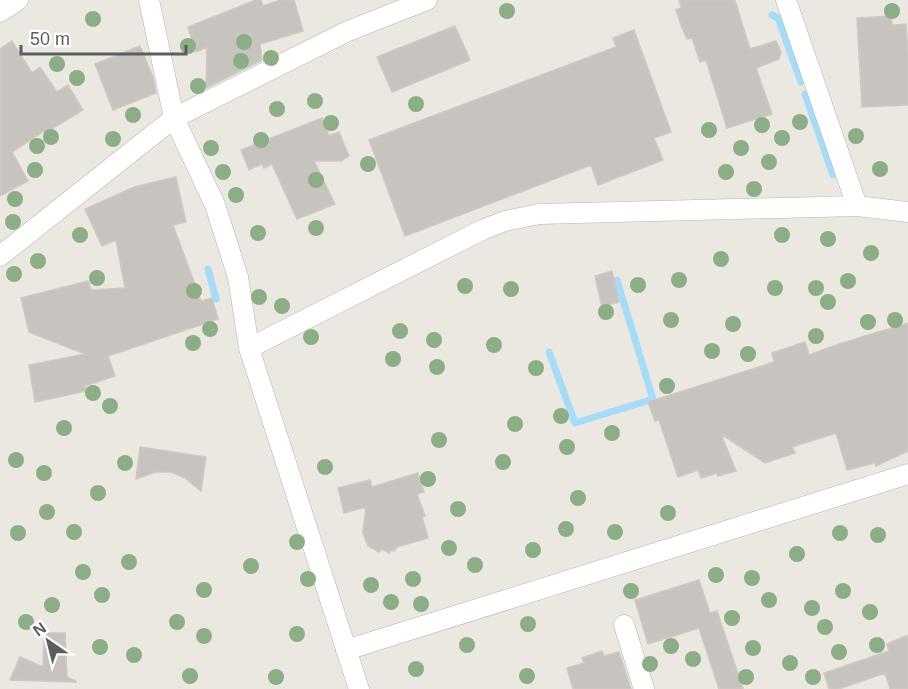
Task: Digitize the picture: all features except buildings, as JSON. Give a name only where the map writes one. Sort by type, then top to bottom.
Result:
[{"type":"street","points":[[0,12],[18,0]]},
{"type":"street","points":[[149,0],[174,118],[215,205],[238,277],[249,348],[359,689]]},
{"type":"street","points":[[0,256],[174,118],[348,31],[428,0]]},
{"type":"street","points":[[786,0],[857,206]]},
{"type":"street","points":[[249,348],[482,230],[505,221],[538,214],[857,206],[908,212]]},
{"type":"street","points":[[346,650],[908,474]]},
{"type":"street","points":[[624,625],[644,689]]},
{"type":"waterway","points":[[772,15],[778,18],[801,82]]},
{"type":"waterway","points":[[805,94],[833,175]]},
{"type":"waterway","points":[[208,269],[216,299]]},
{"type":"waterway","points":[[549,352],[575,423],[653,399],[617,280]]}]
